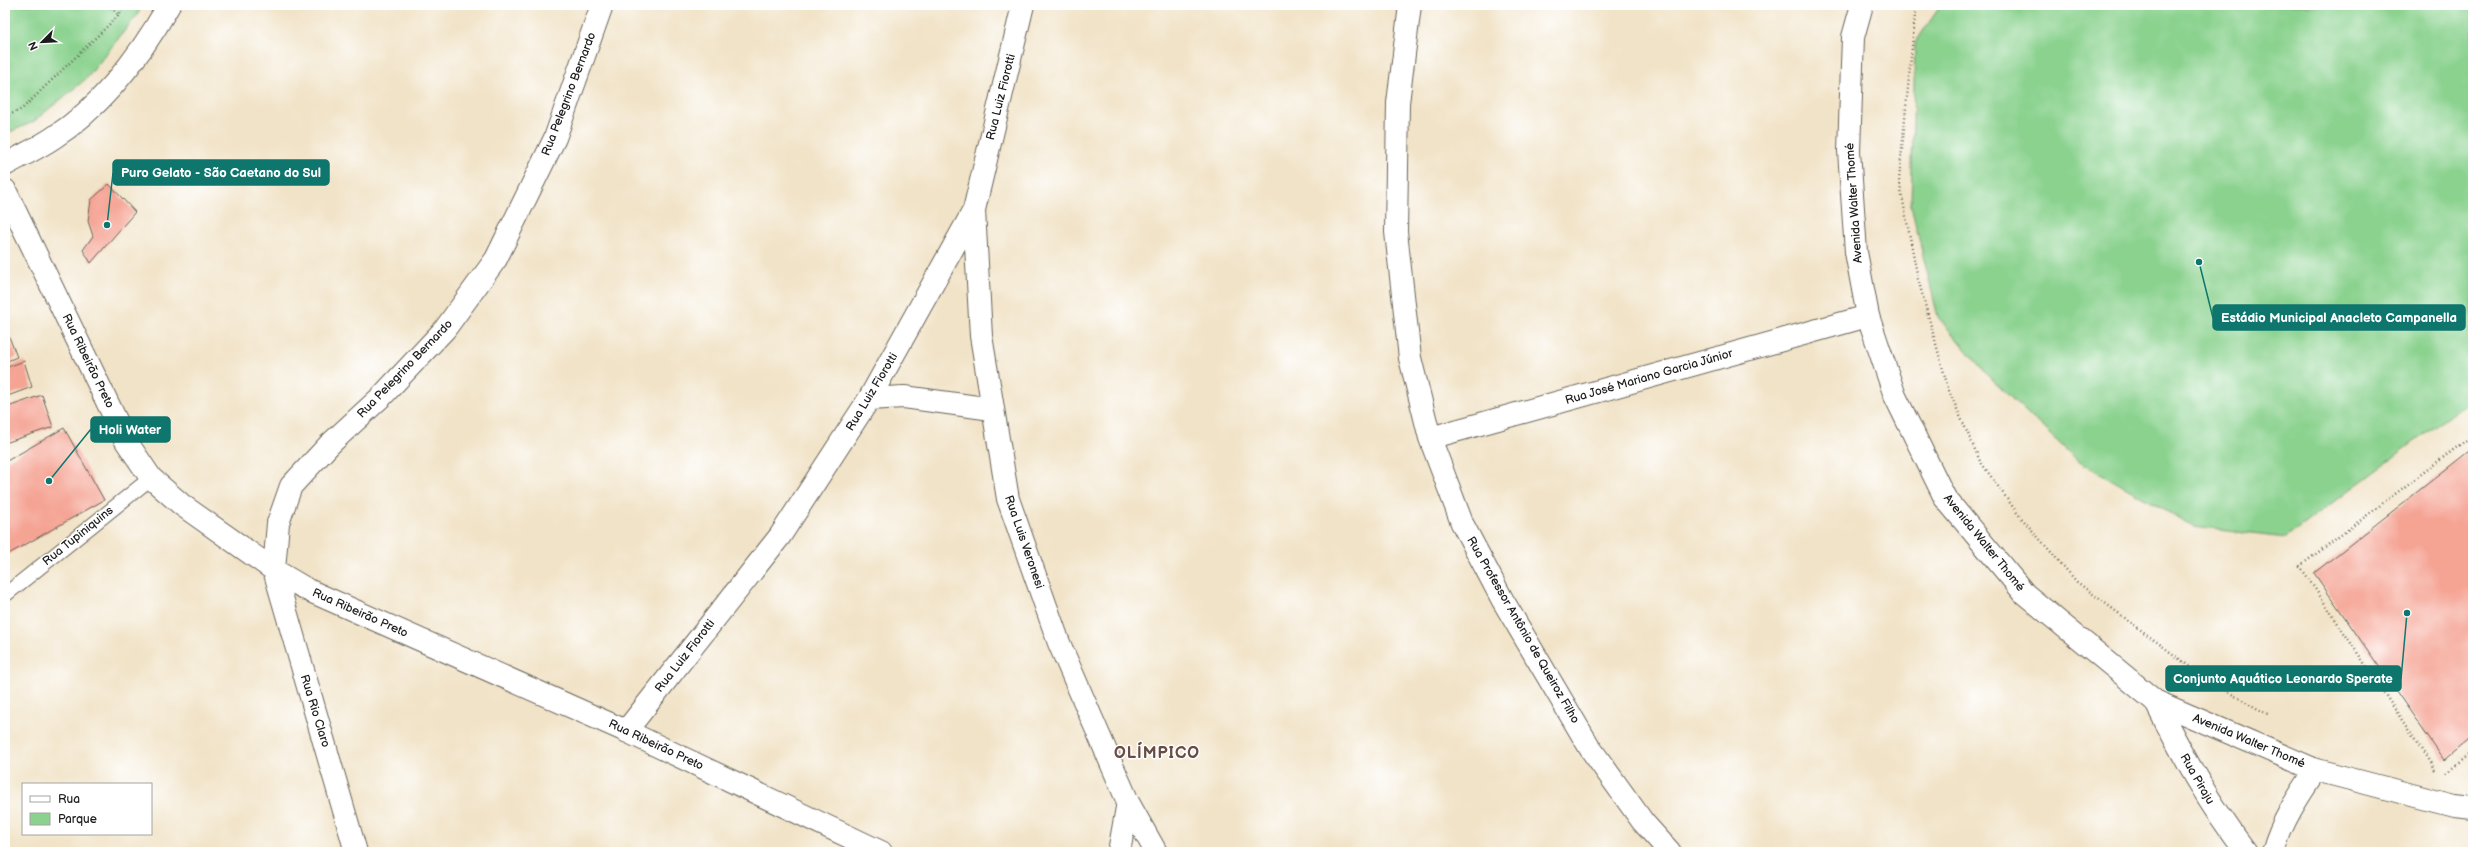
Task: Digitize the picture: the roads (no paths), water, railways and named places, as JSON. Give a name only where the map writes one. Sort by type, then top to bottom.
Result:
[{"type":"street","points":[[5,165],[54,137],[107,94],[149,41],[169,5]]},
{"type":"street","name":"Rua Pelegrino Bernardo","points":[[274,570],[278,523],[291,486],[329,445],[382,396],[445,329],[496,259],[555,138],[602,5]]},
{"type":"street","name":"Rua Luiz Fiorotti","points":[[626,731],[780,536],[869,399],[974,210],[1023,5]]},
{"type":"street","name":"Rua Professor Antônio de Queiroz Filho","points":[[1410,5],[1398,103],[1396,232],[1410,358],[1430,438],[1462,523],[1502,599],[1590,748],[1643,822],[1670,852]]},
{"type":"street","name":"Avenida Walter Thomé","points":[[1862,5],[1853,38],[1849,151],[1856,252],[1868,316],[1895,396],[1945,498],[2025,594],[2155,701],[2316,770],[2454,806],[2473,808]]},
{"type":"street","name":"Rua Ribeirão Preto","points":[[5,190],[126,441],[151,478],[182,505],[274,570],[308,590],[626,731],[881,852]]},
{"type":"street","name":"Rua Luis Veronesi","points":[[974,210],[981,336],[1008,499],[1059,642],[1128,802],[1156,852]]},
{"type":"street","name":"Rua José Mariano Garcia Júnior","points":[[1430,438],[1868,316]]},
{"type":"street","points":[[869,399],[904,397],[992,409]]},
{"type":"street","name":"Rua Rio Claro","points":[[274,570],[356,852]]},
{"type":"street","name":"Rua Piraju","points":[[2155,701],[2196,780],[2223,822],[2246,852]]},
{"type":"street","points":[[2273,852],[2276,839],[2298,796],[2316,770]]},
{"type":"street","points":[[1119,852],[1128,802]]},
{"type":"lane","name":"Rua Tupiniquins","points":[[5,595],[151,478]]},
{"type":"place","name":"Puro Gelato - São Caetano do Sul","points":[[107,225]]},
{"type":"place","name":"Estádio Municipal Anacleto Campanella","points":[[2199,262]]},
{"type":"place","name":"Holi Water","points":[[49,481]]},
{"type":"place","name":"Conjunto Aquático Leonardo Sperate","points":[[2407,613]]},
{"type":"district","name":"OLÍMPICO","points":[[1157,753]]}]
